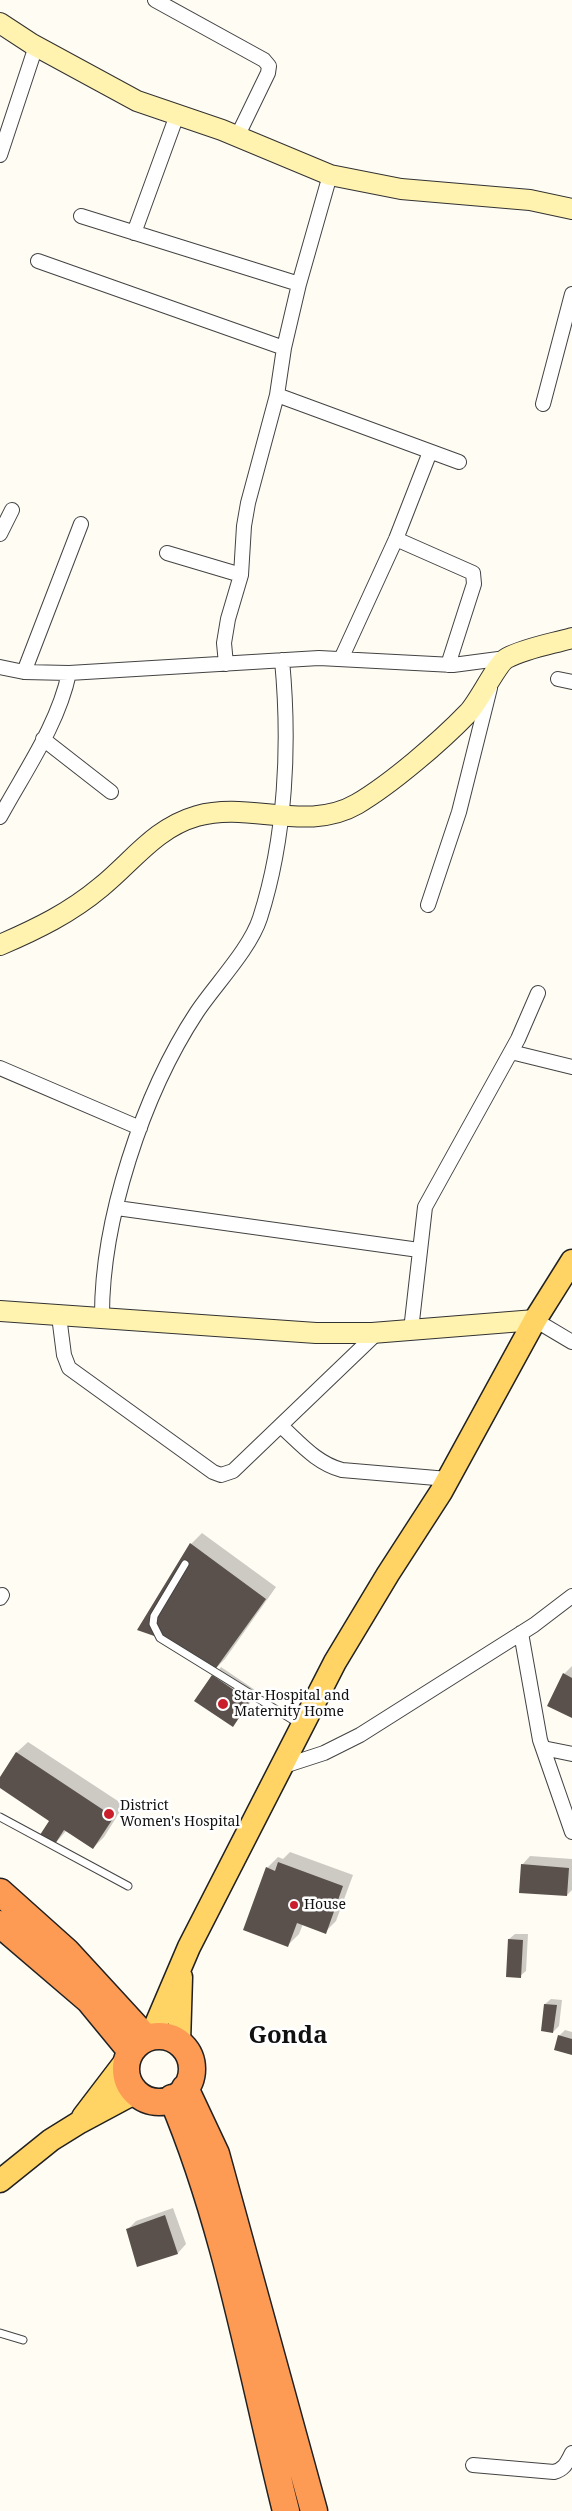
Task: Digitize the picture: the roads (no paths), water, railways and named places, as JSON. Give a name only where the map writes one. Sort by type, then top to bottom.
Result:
[{"type":"highway","points":[[0,1892],[67,1952],[139,2046]]},
{"type":"highway","points":[[0,1924],[89,2000],[139,2046]]},
{"type":"highway","points":[[166,2036],[184,2048],[190,2061],[191,2075],[179,2093],[153,2101],[136,2092],[128,2080],[139,2046],[166,2036]]},
{"type":"highway","points":[[179,2093],[195,2159],[219,2233],[286,2511]]},
{"type":"highway","points":[[179,2093],[216,2154],[314,2511]]},
{"type":"main road","points":[[80,2122],[139,2046],[335,1662],[448,1480],[535,1320],[572,1261]]},
{"type":"main road","points":[[179,2043],[181,1966]]},
{"type":"main road","points":[[0,2181],[51,2140],[136,2092]]},
{"type":"street","points":[[154,0],[174,5],[264,60],[269,66],[268,73],[237,137]]},
{"type":"street","points":[[0,23],[36,46],[137,100],[237,137],[330,175],[401,189],[530,200],[572,209]]},
{"type":"street","points":[[0,155],[36,46]]},
{"type":"street","points":[[134,233],[177,115]]},
{"type":"street","points":[[226,664],[224,643],[228,619],[242,575],[244,526],[248,503],[277,395],[284,348],[299,284],[330,175]]},
{"type":"street","points":[[81,216],[299,284]]},
{"type":"street","points":[[38,261],[284,348]]},
{"type":"street","points":[[543,404],[572,294]]},
{"type":"street","points":[[277,395],[459,462]]},
{"type":"street","points":[[341,659],[396,539],[430,452]]},
{"type":"street","points":[[0,534],[12,510]]},
{"type":"street","points":[[24,672],[81,524]]},
{"type":"street","points":[[396,539],[473,573],[474,584],[448,665]]},
{"type":"street","points":[[167,553],[242,575]]},
{"type":"street","points":[[0,667],[24,672],[69,673],[282,660],[341,659],[448,665],[512,656],[572,638]]},
{"type":"street","points":[[0,945],[70,912],[103,886],[154,837],[166,828],[198,815],[224,812],[330,816],[356,804],[401,772],[469,712],[493,677],[512,656]]},
{"type":"street","points":[[102,1319],[102,1292],[108,1245],[140,1128],[163,1071],[197,1012],[237,958],[260,920],[278,837],[280,815],[285,694],[282,660]]},
{"type":"street","points":[[0,817],[43,739],[65,691],[69,673]]},
{"type":"street","points":[[428,905],[459,812],[493,677]]},
{"type":"street","points":[[558,679],[572,682]]},
{"type":"street","points":[[43,739],[111,792]]},
{"type":"street","points":[[411,1330],[419,1250],[426,1208],[434,1189],[511,1052],[538,992]]},
{"type":"street","points":[[511,1052],[572,1067]]},
{"type":"street","points":[[0,1068],[140,1128]]},
{"type":"street","points":[[117,1208],[419,1250]]},
{"type":"street","points":[[0,1312],[316,1333],[378,1332],[535,1320],[572,1342]]},
{"type":"street","points":[[59,1316],[64,1355],[69,1368],[213,1472],[221,1475],[233,1471],[378,1332]]},
{"type":"street","points":[[281,1426],[317,1459],[329,1467],[342,1470],[448,1480]]},
{"type":"street","points":[[281,1767],[324,1753],[360,1734],[521,1633],[572,1596]]},
{"type":"street","points":[[521,1633],[542,1748],[566,1797],[572,1832]]},
{"type":"street","points":[[542,1748],[572,1754]]},
{"type":"street","points":[[473,2465],[554,2472],[561,2470],[566,2465],[572,2453]]},
{"type":"lane","points":[[185,1564],[154,1616],[153,1624],[160,1638],[303,1726]]},
{"type":"lane","points":[[0,1816],[128,1886]]},
{"type":"lane","points":[[0,2334],[23,2340]]},
{"type":"place","name":"Star Hospital and Maternity Home","points":[[223,1704]]},
{"type":"place","name":"District Women's Hospital","points":[[109,1814]]},
{"type":"place","name":"House","points":[[294,1905]]},
{"type":"district","name":"Gonda","points":[[288,2036]]}]
